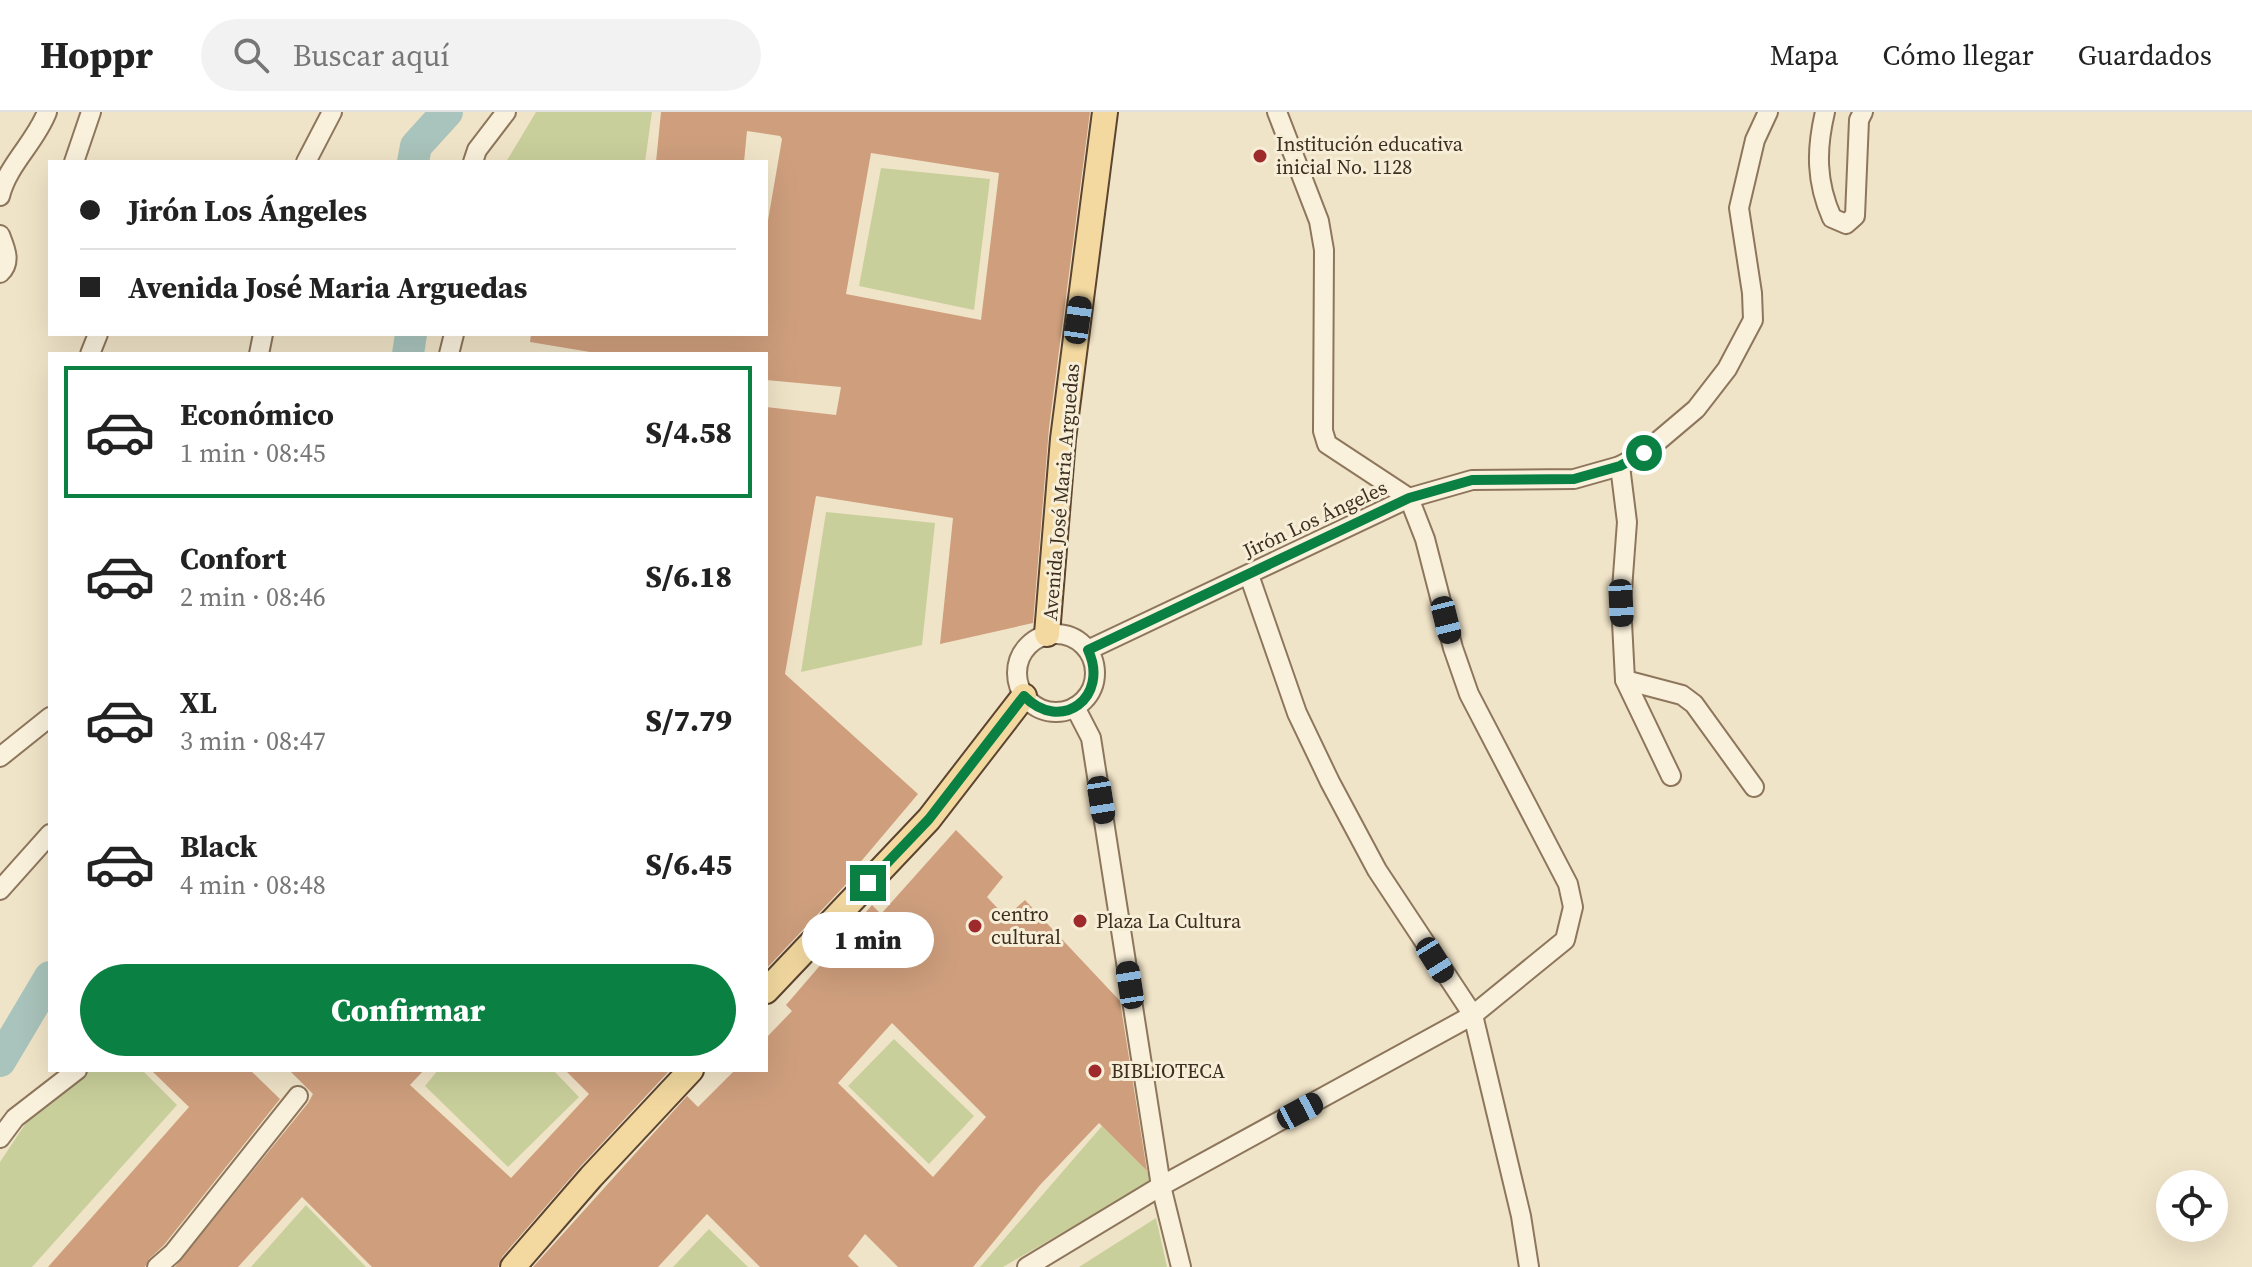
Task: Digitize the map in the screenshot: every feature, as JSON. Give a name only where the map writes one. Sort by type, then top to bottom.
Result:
[{"type":"main road","name":"Avenida José Maria Arguedas","points":[[1047,634],[1063,439],[1105,112]]},
{"type":"main road","points":[[768,989],[929,819],[1024,696]]},
{"type":"main road","points":[[513,1267],[591,1177],[689,1072]]},
{"type":"street","points":[[0,196],[5,178],[40,130],[47,112]]},
{"type":"street","points":[[75,160],[91,112]]},
{"type":"street","points":[[307,160],[332,112]]},
{"type":"street","points":[[474,160],[477,150],[506,112]]},
{"type":"street","points":[[1027,1267],[1161,1186],[1473,1015],[1565,940],[1573,907],[1568,884],[1469,694],[1453,648],[1425,539],[1409,498],[1327,444],[1323,431],[1324,250],[1319,221],[1277,112]]},
{"type":"street","name":"Jirón Los Ángeles","points":[[1088,650],[1409,498],[1472,480],[1574,479],[1620,466],[1644,453],[1696,409],[1727,369],[1753,320],[1739,208],[1755,140],[1768,112]]},
{"type":"street","points":[[1825,112],[1817,147],[1822,195],[1832,218],[1846,224],[1855,216],[1859,120],[1863,112]]},
{"type":"street","points":[[0,235],[7,255],[5,269],[0,273]]},
{"type":"street","points":[[1620,466],[1627,522],[1621,603],[1625,680],[1671,776]]},
{"type":"street","points":[[1249,575],[1297,713],[1330,782],[1377,870],[1473,1015],[1521,1216],[1529,1267]]},
{"type":"street","points":[[1047,634],[1070,636],[1088,650],[1095,675],[1086,699],[1075,707],[1053,712],[1032,704],[1024,696],[1018,684],[1019,659],[1035,639],[1047,634]]},
{"type":"street","points":[[1625,680],[1682,695],[1694,704],[1754,787]]},
{"type":"street","points":[[1075,707],[1091,738],[1161,1186],[1181,1267]]},
{"type":"street","points":[[0,757],[48,719]]},
{"type":"street","points":[[0,890],[48,836]]},
{"type":"street","points":[[0,1138],[15,1118],[74,1072]]},
{"type":"street","points":[[157,1267],[173,1253],[298,1096]]},
{"type":"green space","points":[[536,112],[652,112],[645,160],[507,160]]},
{"type":"green space","points":[[881,168],[990,179],[974,310],[859,286]]},
{"type":"green space","points":[[826,512],[935,523],[922,645],[801,672]]},
{"type":"green space","points":[[894,1039],[974,1116],[929,1164],[848,1086]]},
{"type":"green space","points":[[60,1072],[144,1072],[177,1105],[32,1267],[0,1267],[0,1162]]},
{"type":"green space","points":[[436,1072],[555,1072],[579,1097],[508,1167],[425,1086]]},
{"type":"green space","points":[[1102,1126],[1155,1179],[1003,1267],[980,1267]]},
{"type":"green space","points":[[306,1205],[366,1267],[251,1267]]},
{"type":"green space","points":[[1156,1218],[1167,1267],[1079,1267]]},
{"type":"green space","points":[[709,1229],[748,1267],[673,1267]]},
{"type":"building","points":[[661,112],[1090,112],[1049,428],[1033,623],[940,644],[953,518],[816,496],[785,674],[918,794],[847,878],[850,880],[768,967],[768,407],[836,415],[841,387],[768,380],[768,352],[590,352],[530,342],[531,336],[768,336],[768,220],[782,139],[780,136],[747,131],[744,160],[656,160]],"holes":[[[871,153],[999,173],[981,320],[846,294]]]},
{"type":"building","points":[[956,830],[1003,877],[987,897],[1006,917],[1025,900],[1120,1001],[1147,1171],[1099,1123],[1040,1185],[973,1267],[898,1267],[865,1234],[848,1256],[859,1267],[760,1267],[707,1214],[658,1267],[533,1267],[687,1096],[698,1107],[733,1072],[768,1072],[768,1036],[792,1011],[786,1005],[872,905],[881,914]],"holes":[[[892,1023],[986,1117],[933,1177],[838,1083]]]},
{"type":"building","points":[[153,1072],[252,1072],[280,1099],[145,1267],[48,1267],[189,1107]]},
{"type":"building","points":[[291,1072],[422,1072],[410,1085],[511,1178],[589,1094],[567,1072],[668,1072],[580,1167],[502,1257],[498,1267],[372,1267],[302,1197],[238,1267],[175,1267],[313,1094]]},
{"type":"waterway","points":[[413,160],[416,146],[447,112]]},
{"type":"waterway","points":[[408,352],[411,336]]},
{"type":"waterway","points":[[0,1061],[48,980]]},
{"type":"place","name":"Institución educativa inicial No. 1128","points":[[1260,156]]},
{"type":"place","name":"Plaza La Cultura","points":[[1080,921]]},
{"type":"place","name":"centro cultural","points":[[975,926]]},
{"type":"place","name":"BIBLIOTECA","points":[[1095,1071]]},
{"type":"route","points":[[868,883],[929,819],[1024,696],[1042,710],[1053,712],[1065,711],[1086,699],[1095,675],[1088,650],[1409,498],[1472,480],[1574,479],[1620,466],[1644,453]]}]
